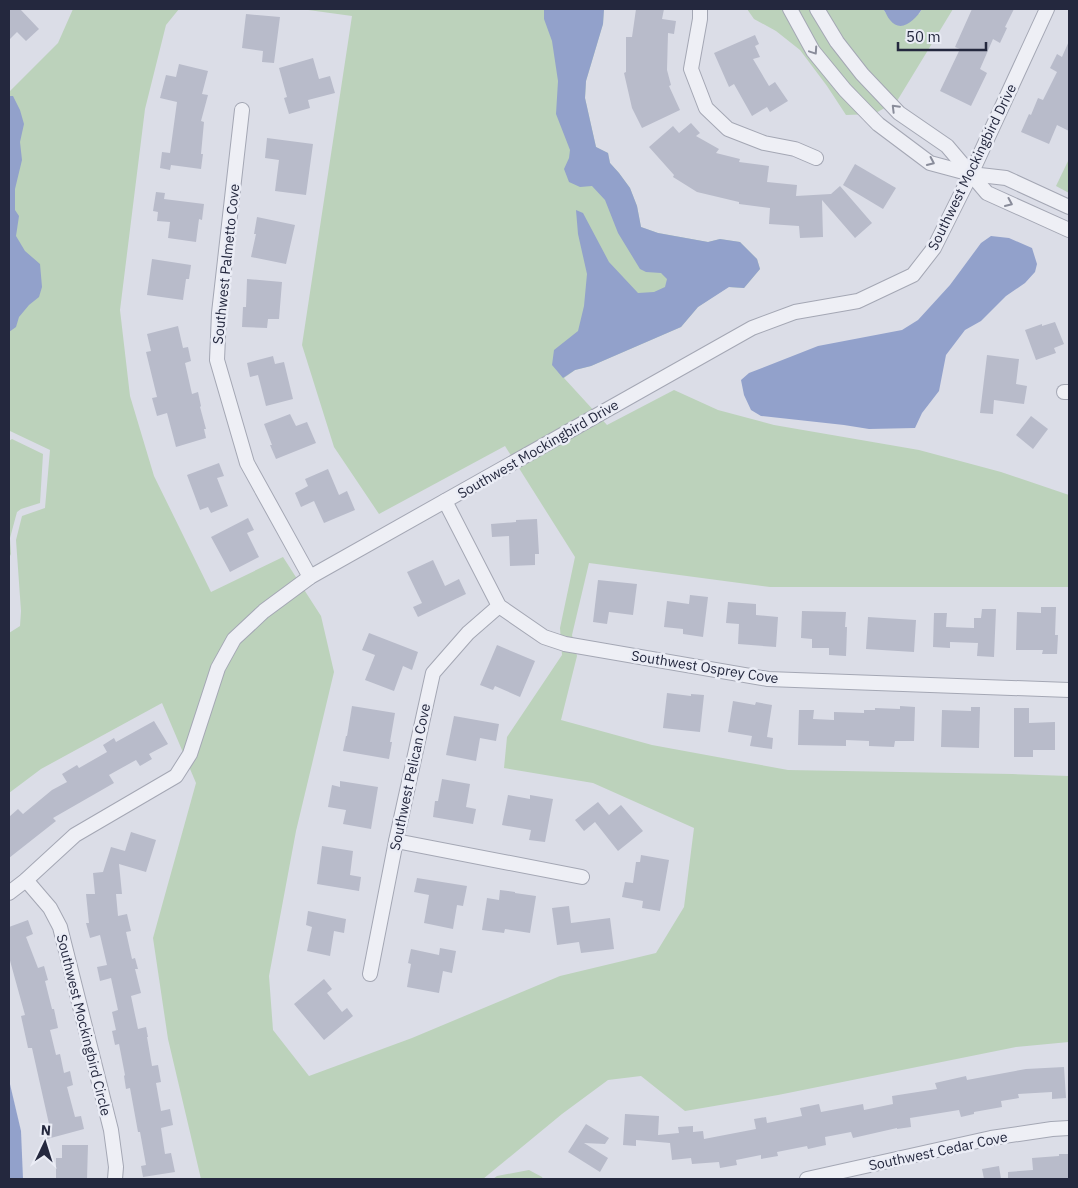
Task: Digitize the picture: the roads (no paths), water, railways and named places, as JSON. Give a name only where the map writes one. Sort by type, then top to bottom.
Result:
[{"type":"street","points":[[700,9],[700,19],[690,69],[706,108],[728,129],[764,143],[795,149],[816,158]]},
{"type":"street","points":[[790,9],[813,51],[845,90],[878,124],[930,163],[971,174],[1006,178],[1069,207]]},
{"type":"street","points":[[817,9],[837,42],[862,74],[900,114],[947,146],[987,193],[1069,230]]},
{"type":"street","name":"Southwest Mockingbird Drive","points":[[9,893],[75,835],[176,776],[190,754],[218,668],[234,639],[264,611],[310,577],[752,328],[795,312],[858,301],[913,275],[934,248],[971,174],[1046,9]]},
{"type":"street","name":"Southwest Palmetto Cove","points":[[242,110],[219,313],[217,360],[247,463],[310,577]]},
{"type":"street","name":"Southwest Osprey Cove","points":[[446,501],[499,606],[544,637],[565,644],[768,679],[1069,690]]},
{"type":"street","name":"Southwest Pelican Cove","points":[[370,974],[396,841],[433,673],[468,633],[499,606]]},
{"type":"street","points":[[396,841],[582,877]]},
{"type":"street","name":"Southwest Mockingbird Circle","points":[[26,880],[50,908],[60,927],[111,1130],[116,1167],[115,1179]]},
{"type":"street","name":"Southwest Cedar Cove","points":[[808,1179],[991,1138],[1069,1128]]},
{"type":"water","points":[[544,9],[604,9],[603,24],[586,81],[585,98],[596,147],[608,153],[610,163],[630,188],[637,206],[641,227],[658,233],[708,242],[720,239],[740,242],[757,259],[760,269],[744,288],[729,287],[698,307],[681,327],[591,366],[575,370],[563,378],[552,365],[554,350],[578,331],[584,306],[587,274],[578,234],[576,210],[583,213],[609,262],[638,293],[654,292],[665,287],[667,279],[661,273],[646,272],[640,269],[618,233],[605,200],[592,186],[580,187],[569,182],[564,169],[570,150],[556,114],[558,81],[552,41],[544,19]]},
{"type":"water","points":[[883,9],[922,9],[908,24],[899,26],[890,20]]},
{"type":"water","points":[[9,96],[13,96],[24,124],[20,142],[22,160],[15,189],[15,210],[19,216],[16,236],[25,251],[40,264],[42,287],[39,297],[29,305],[19,317],[16,327],[9,332]]},
{"type":"water","points":[[991,236],[1009,238],[1032,248],[1037,264],[1035,272],[1025,283],[1006,296],[981,321],[965,330],[946,355],[939,391],[922,413],[915,428],[869,429],[761,416],[751,410],[744,395],[741,380],[749,373],[818,346],[902,330],[918,320],[950,285],[981,243]]},
{"type":"water","points":[[9,1080],[21,1131],[23,1179],[9,1179]]}]
